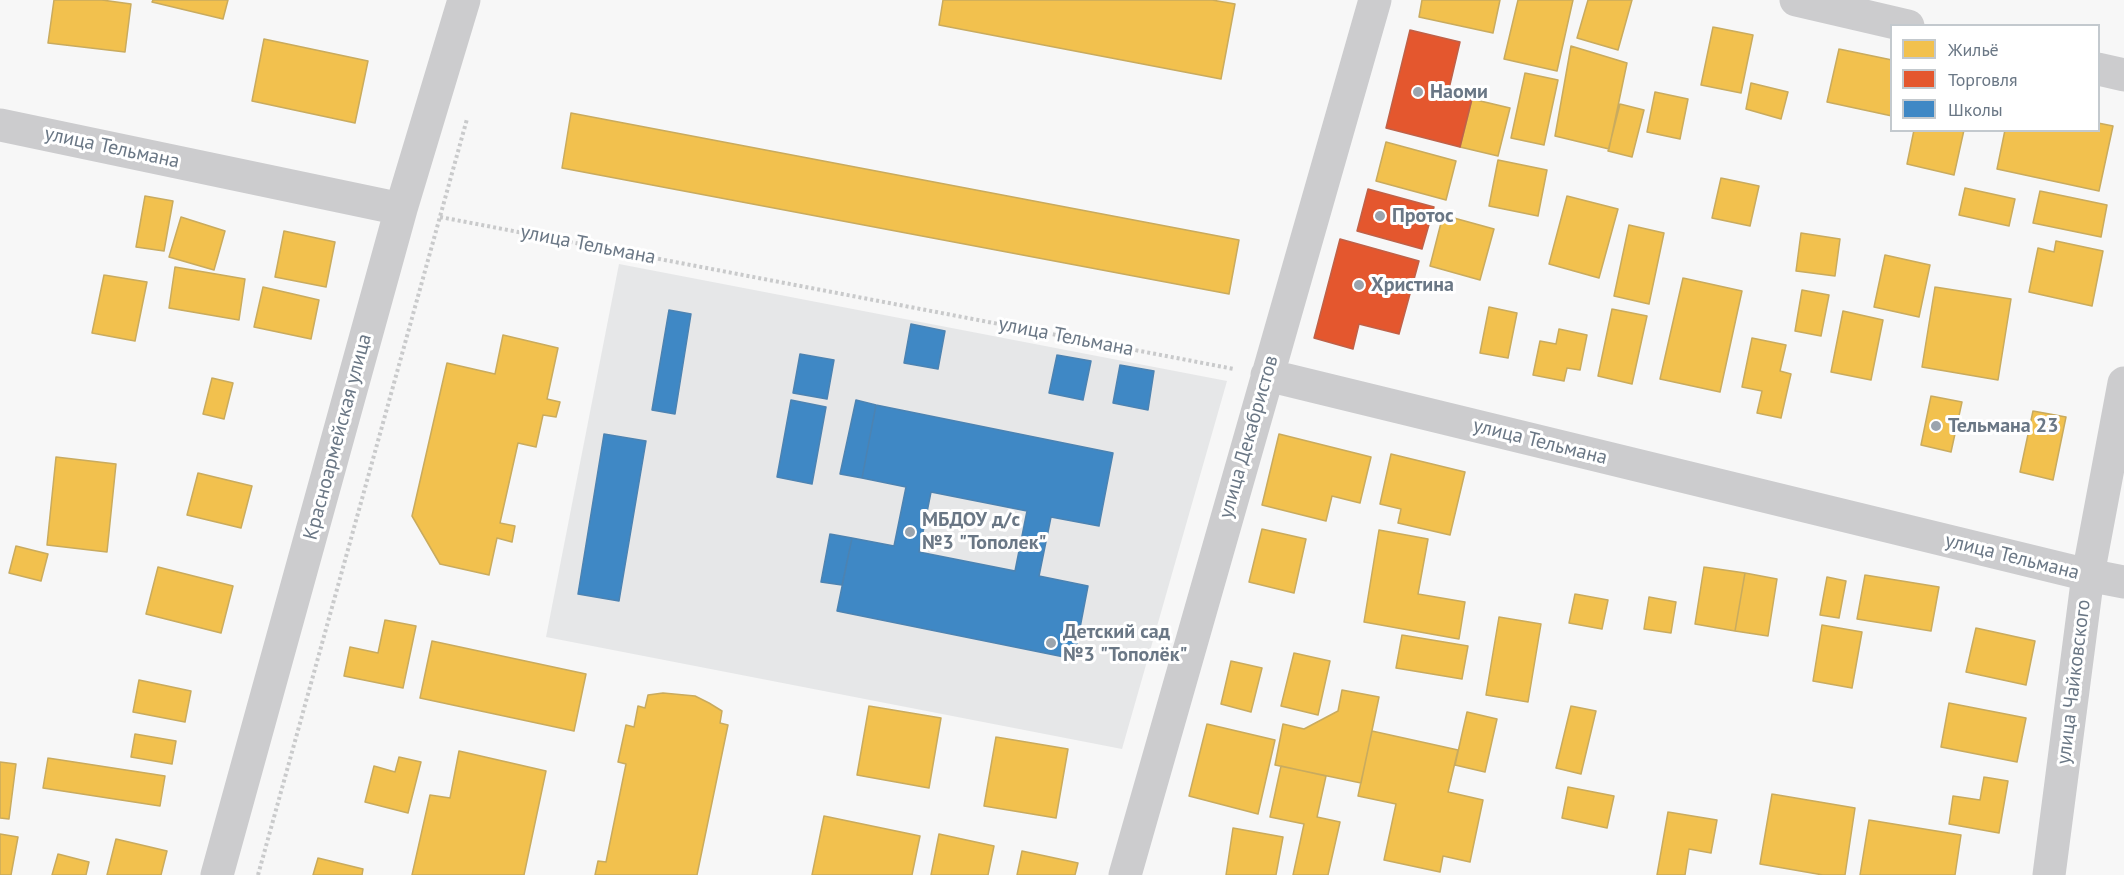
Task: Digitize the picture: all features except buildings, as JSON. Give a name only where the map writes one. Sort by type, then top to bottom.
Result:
[{"type":"street","name":"Красноармейская улица","points":[[217,875],[401,209],[464,0]]},
{"type":"street","name":"улица Декабристов","points":[[1125,875],[1375,0]]},
{"type":"street","points":[[1796,0],[1899,24]]},
{"type":"street","points":[[2100,69],[2124,75]]},
{"type":"street","name":"улица Тельмана","points":[[0,125],[401,209]]},
{"type":"street","name":"улица Тельмана","points":[[1267,375],[2124,582]]},
{"type":"street","name":"улица Чайковского","points":[[2049,875],[2088,575],[2124,383]]},
{"type":"path","points":[[258,875],[468,116]]},
{"type":"path","name":"улица Тельмана","points":[[401,209],[1267,375]]},
{"type":"shaded area","points":[[619,264],[1227,381],[1122,749],[546,637]]},
{"type":"place","name":"Наоми","points":[[1418,92]]},
{"type":"place","name":"Протос","points":[[1380,216]]},
{"type":"place","name":"Христина","points":[[1359,285]]},
{"type":"place","name":"Тельмана 23","points":[[1936,426]]},
{"type":"place","name":"МБДОУ д/с №3 \"Тополек\"","points":[[910,532]]},
{"type":"place","name":"Детский сад №3 \"Тополёк\"","points":[[1051,643]]}]
